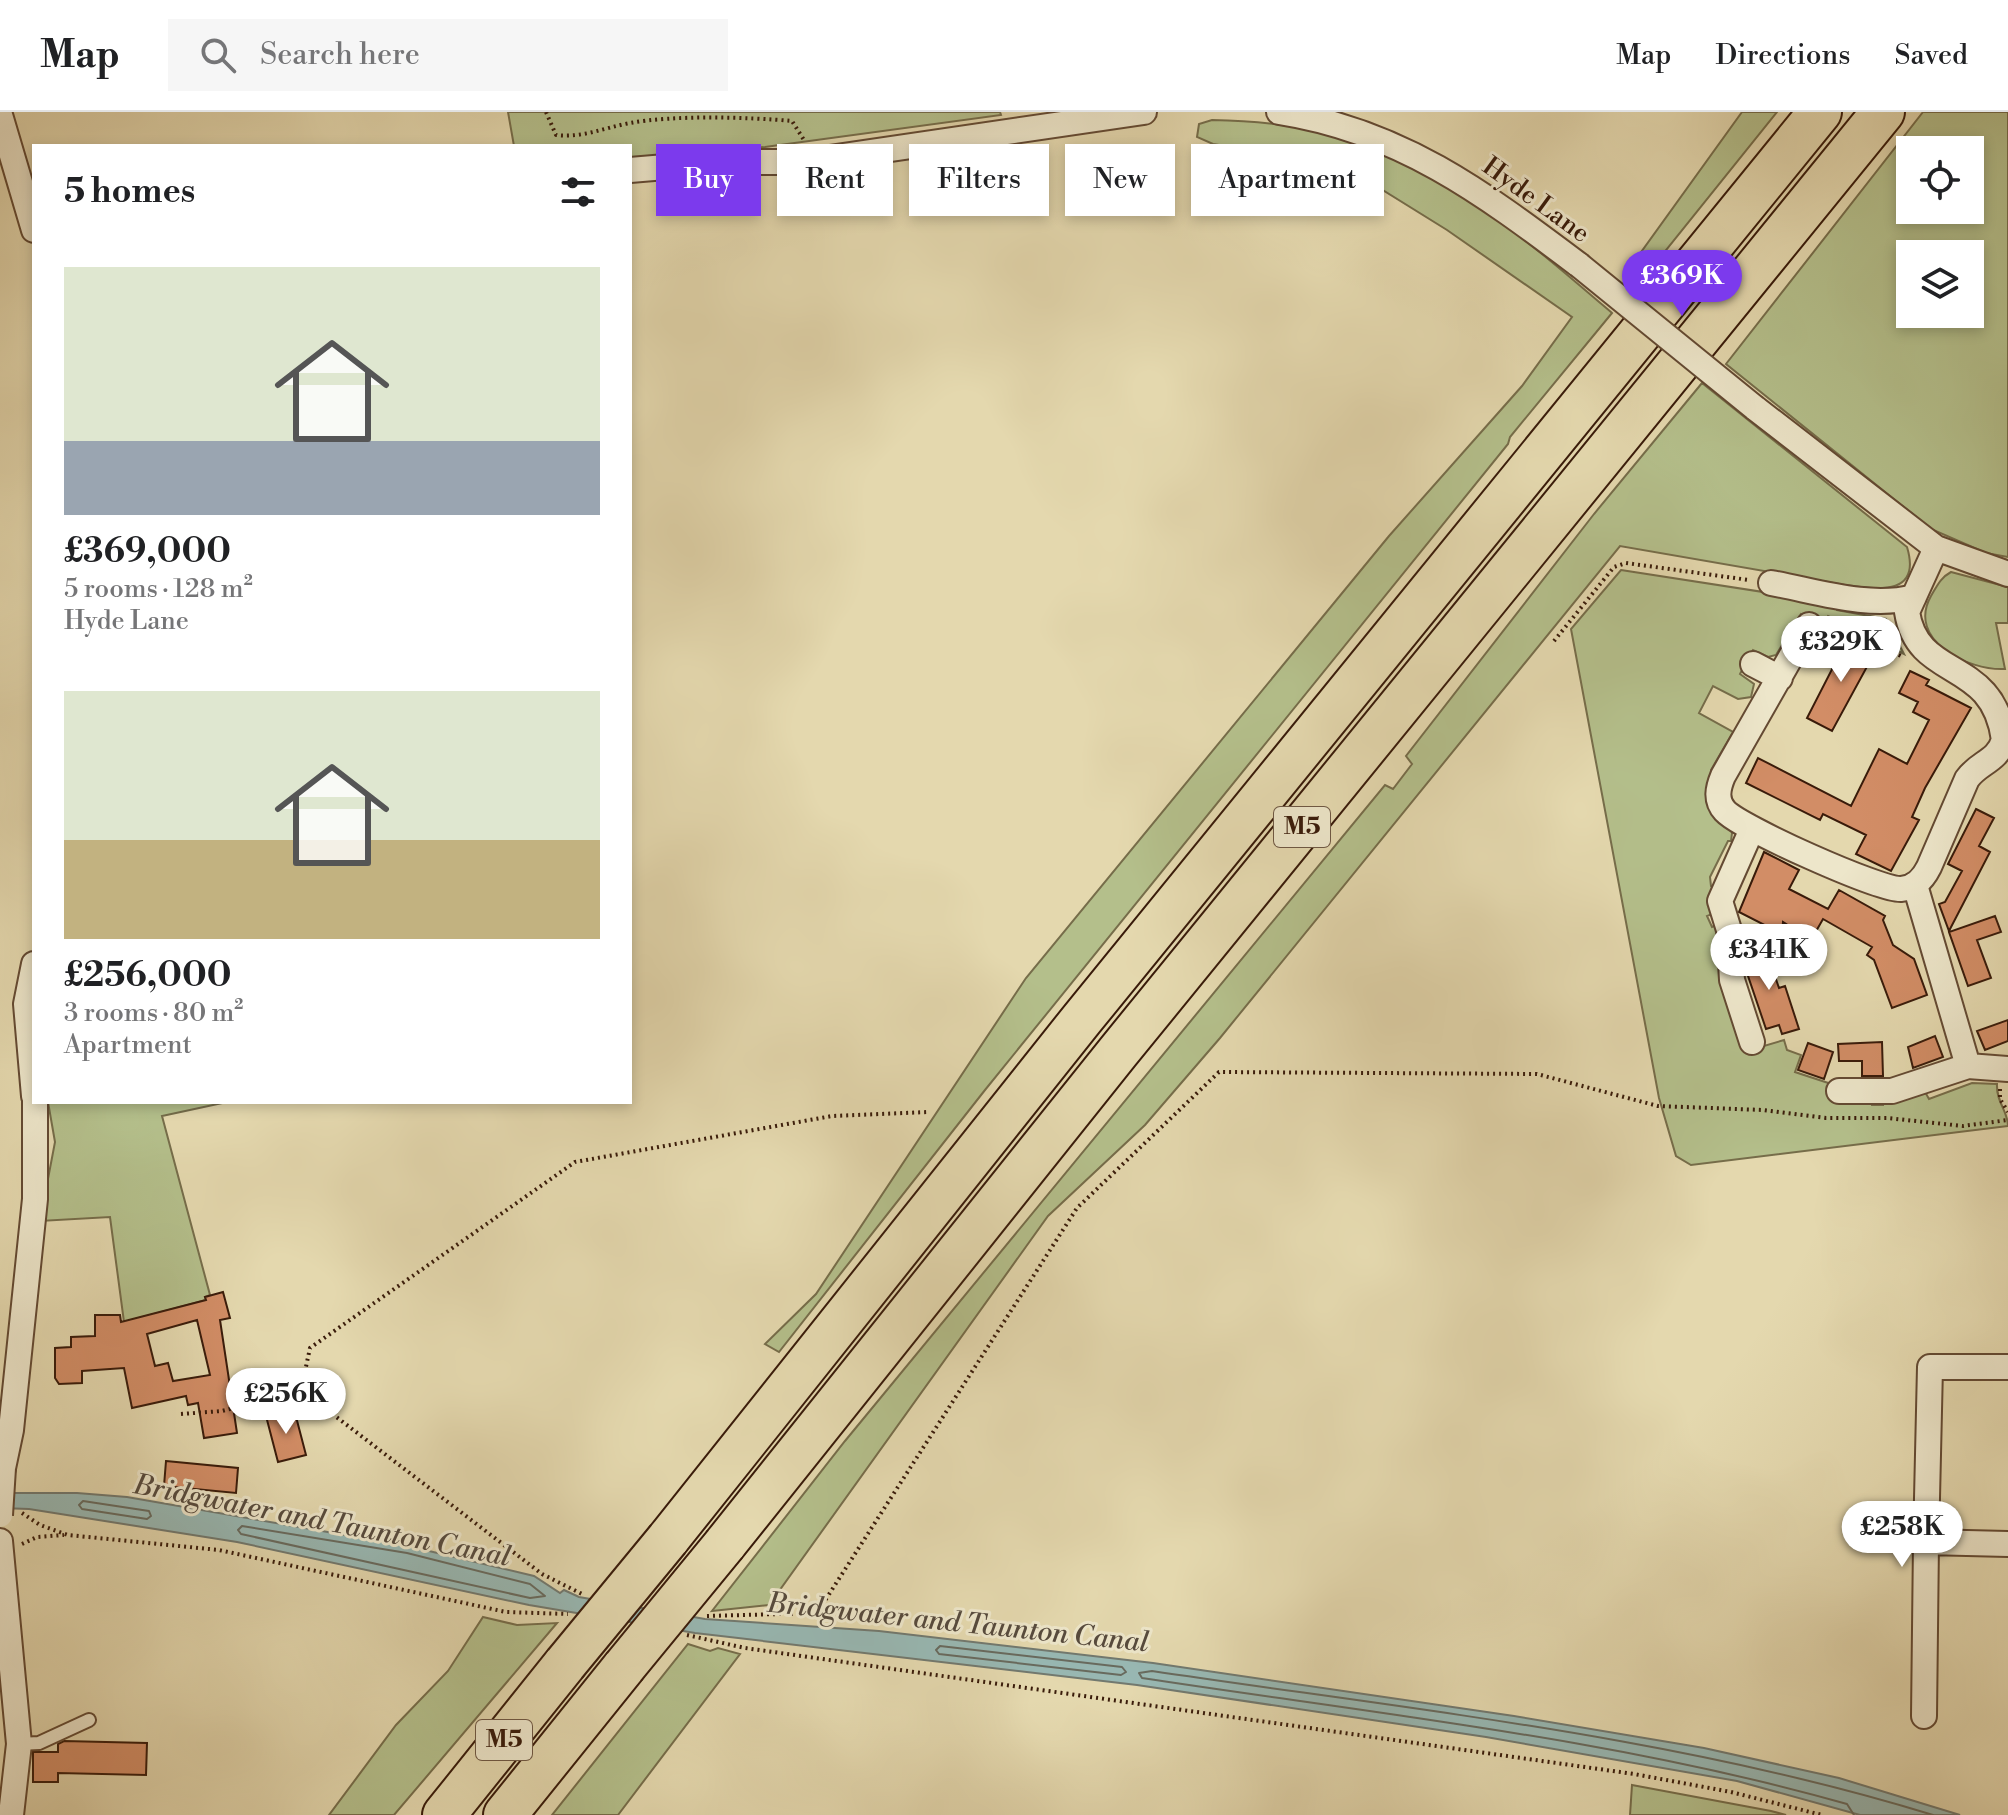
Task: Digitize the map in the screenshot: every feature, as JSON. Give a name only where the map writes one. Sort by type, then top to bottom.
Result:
[{"type":"highway","name":"M5","points":[[444,1815],[1082,1019],[1820,112]]},
{"type":"highway","name":"M5","points":[[505,1815],[1118,1052],[1883,112]]},
{"type":"street","points":[[893,149],[1144,112]]},
{"type":"street","name":"Hyde Lane","points":[[1279,112],[1340,125],[1429,160],[1487,196],[1579,265],[1755,408],[1936,548],[2008,574]]},
{"type":"street","points":[[0,115],[32,221]]},
{"type":"street","points":[[632,170],[777,161]]},
{"type":"street","points":[[1809,625],[1718,792],[1723,810],[1752,829],[1877,886],[1897,889],[1915,885],[1929,867],[1967,779],[1972,772],[1995,759],[2006,746],[2003,730],[1985,691],[1973,679],[1932,658],[1915,638],[1909,623],[1907,612],[1936,548]]},
{"type":"street","points":[[1771,583],[1894,602],[1914,597]]},
{"type":"street","points":[[1753,664],[1780,678]]},
{"type":"street","points":[[1752,829],[1720,901],[1729,930],[1732,980],[1752,1042]]},
{"type":"street","points":[[1915,885],[1968,1066]]},
{"type":"street","points":[[32,974],[26,1004],[32,1073]]},
{"type":"street","points":[[1839,1091],[1892,1091],[1968,1066],[2008,1069]]},
{"type":"street","points":[[6,1514],[3,1468],[35,1199],[35,1104]]},
{"type":"street","points":[[1924,1716],[1930,1367],[2008,1367]]},
{"type":"street","points":[[0,1542],[19,1744],[11,1815]]},
{"type":"street","points":[[1926,1542],[2008,1544]]},
{"type":"lane","points":[[19,1744],[39,1743],[89,1720]]},
{"type":"path","points":[[546,112],[556,135],[580,137],[630,123],[668,120],[792,121],[806,144]]},
{"type":"path","points":[[1554,641],[1614,567],[1626,563],[1771,583]]},
{"type":"path","points":[[1809,625],[1821,632],[1829,619],[1906,659],[1932,658]]},
{"type":"path","points":[[1686,1108],[1763,1110],[1826,1118],[1887,1118],[1963,1126],[2008,1120]]},
{"type":"path","points":[[301,1390],[310,1348],[575,1162],[832,1116],[928,1112]]},
{"type":"path","points":[[6,1514],[23,1513],[40,1525],[68,1535]]},
{"type":"path","points":[[0,1542],[21,1545],[37,1537],[68,1535],[219,1550],[506,1612],[579,1616]]},
{"type":"path","points":[[679,1634],[745,1648],[1634,1774],[1731,1792],[1822,1815]]},
{"type":"green space","points":[[508,112],[1000,112],[1001,115],[765,147],[761,147],[761,144],[656,144],[656,156],[632,158],[632,144],[514,144]]},
{"type":"green space","points":[[1742,112],[1777,112],[1638,285],[1626,273]]},
{"type":"green space","points":[[1923,112],[2008,112],[2008,557],[1986,553],[1931,529],[1726,364],[1896,147],[1896,224],[1984,224],[1984,136],[1904,136]]},
{"type":"green space","points":[[1212,120],[1299,127],[1363,144],[1213,144],[1197,137],[1199,124]]},
{"type":"green space","points":[[1384,152],[1422,171],[1489,213],[1612,313],[985,1090],[779,1352],[765,1344],[816,1294],[1026,978],[1389,536],[1522,386],[1572,317],[1447,230],[1384,191]]},
{"type":"green space","points":[[1702,383],[1907,547],[1910,563],[1908,575],[1894,586],[1870,588],[1620,546],[1220,1038],[1145,1125],[1048,1216],[769,1605],[712,1611],[845,1441],[1385,785],[1393,789],[1412,764],[1406,756],[1594,514]]},
{"type":"green space","points":[[1621,570],[1834,603],[1837,610],[1886,619],[1904,654],[1828,616],[1822,625],[1801,614],[1776,655],[1768,657],[1753,650],[1740,674],[1754,684],[1751,697],[1738,699],[1713,686],[1699,713],[1733,732],[1711,770],[1732,833],[1731,841],[1728,841],[1710,877],[1711,886],[1719,890],[1715,913],[1707,916],[1712,927],[1720,924],[1747,1051],[1784,1040],[1787,1050],[1801,1055],[1795,1072],[1871,1097],[1872,1105],[1883,1105],[1883,1097],[1924,1090],[1929,1099],[1972,1083],[1997,1084],[2008,1126],[1691,1165],[1676,1156],[1659,1098],[1571,629]]},
{"type":"green space","points":[[1951,572],[2008,587],[2008,623],[1996,623],[2005,669],[1974,665],[1945,650],[1934,639],[1927,626],[1925,612],[1937,586]]},
{"type":"green space","points":[[48,1104],[218,1104],[162,1116],[210,1295],[205,1297],[206,1300],[124,1322],[110,1217],[40,1221],[55,1142]]},
{"type":"green space","points":[[483,1617],[517,1625],[557,1623],[394,1815],[329,1815],[396,1725],[448,1671]]},
{"type":"green space","points":[[688,1644],[710,1651],[718,1648],[740,1654],[618,1815],[552,1815]]},
{"type":"green space","points":[[1632,1785],[1771,1811],[1786,1815],[1630,1815]]},
{"type":"water","points":[[0,1493],[77,1493],[127,1497],[408,1546],[534,1576],[560,1593],[564,1590],[579,1597],[705,1619],[879,1631],[1153,1663],[1514,1716],[1704,1748],[1839,1778],[1960,1815],[1860,1815],[1737,1781],[1486,1737],[1137,1685],[695,1633],[529,1605],[237,1542],[29,1509],[0,1508]]},
{"type":"building","points":[[1848,638],[1875,652],[1832,731],[1807,718]]},
{"type":"building","points":[[1910,671],[1929,680],[1926,685],[1971,708],[1925,788],[1912,817],[1919,820],[1891,871],[1856,854],[1866,835],[1823,814],[1820,820],[1746,783],[1758,758],[1851,806],[1879,749],[1907,764],[1929,720],[1913,712],[1918,702],[1899,693]]},
{"type":"building","points":[[1976,809],[1994,818],[1979,846],[1990,852],[1949,931],[1939,904],[1945,902],[1962,871],[1948,864]]},
{"type":"building","points":[[1764,852],[1799,870],[1789,889],[1828,909],[1839,890],[1885,916],[1883,920],[1893,945],[1914,959],[1927,995],[1892,1008],[1874,960],[1867,955],[1872,947],[1823,919],[1811,940],[1783,922],[1782,934],[1739,912]]},
{"type":"building","points":[[1995,916],[2001,932],[1977,940],[1991,978],[1968,986],[1949,932]]},
{"type":"building","points":[[1745,947],[1765,947],[1779,988],[1785,986],[1799,1029],[1782,1034],[1779,1025],[1766,1029],[1746,970]]},
{"type":"building","points":[[2008,1020],[2008,1041],[1985,1050],[1977,1031]]},
{"type":"building","points":[[1935,1036],[1943,1057],[1913,1068],[1908,1047]]},
{"type":"building","points":[[1882,1042],[1883,1076],[1862,1076],[1862,1061],[1839,1061],[1838,1044]]},
{"type":"building","points":[[1808,1043],[1833,1052],[1824,1079],[1798,1070]]},
{"type":"building","points":[[223,1292],[230,1318],[220,1320],[237,1433],[204,1438],[198,1403],[188,1405],[186,1396],[132,1408],[124,1368],[82,1371],[82,1383],[59,1384],[55,1378],[55,1348],[71,1347],[71,1337],[95,1336],[95,1315],[120,1315],[121,1322],[206,1300],[205,1297]],"holes":[[[197,1320],[210,1375],[173,1381],[168,1363],[155,1366],[147,1334]]]},
{"type":"building","points":[[294,1409],[306,1455],[278,1462],[266,1416]]},
{"type":"building","points":[[166,1461],[238,1468],[236,1493],[164,1486]]},
{"type":"building","points":[[64,1741],[147,1743],[146,1775],[58,1773],[58,1782],[33,1782],[33,1752],[58,1752],[58,1744]]},
{"type":"water label","name":"Bridgwater and Taunton Canal","points":[[322,1521]]},
{"type":"water label","name":"Bridgwater and Taunton Canal","points":[[958,1623]]}]
